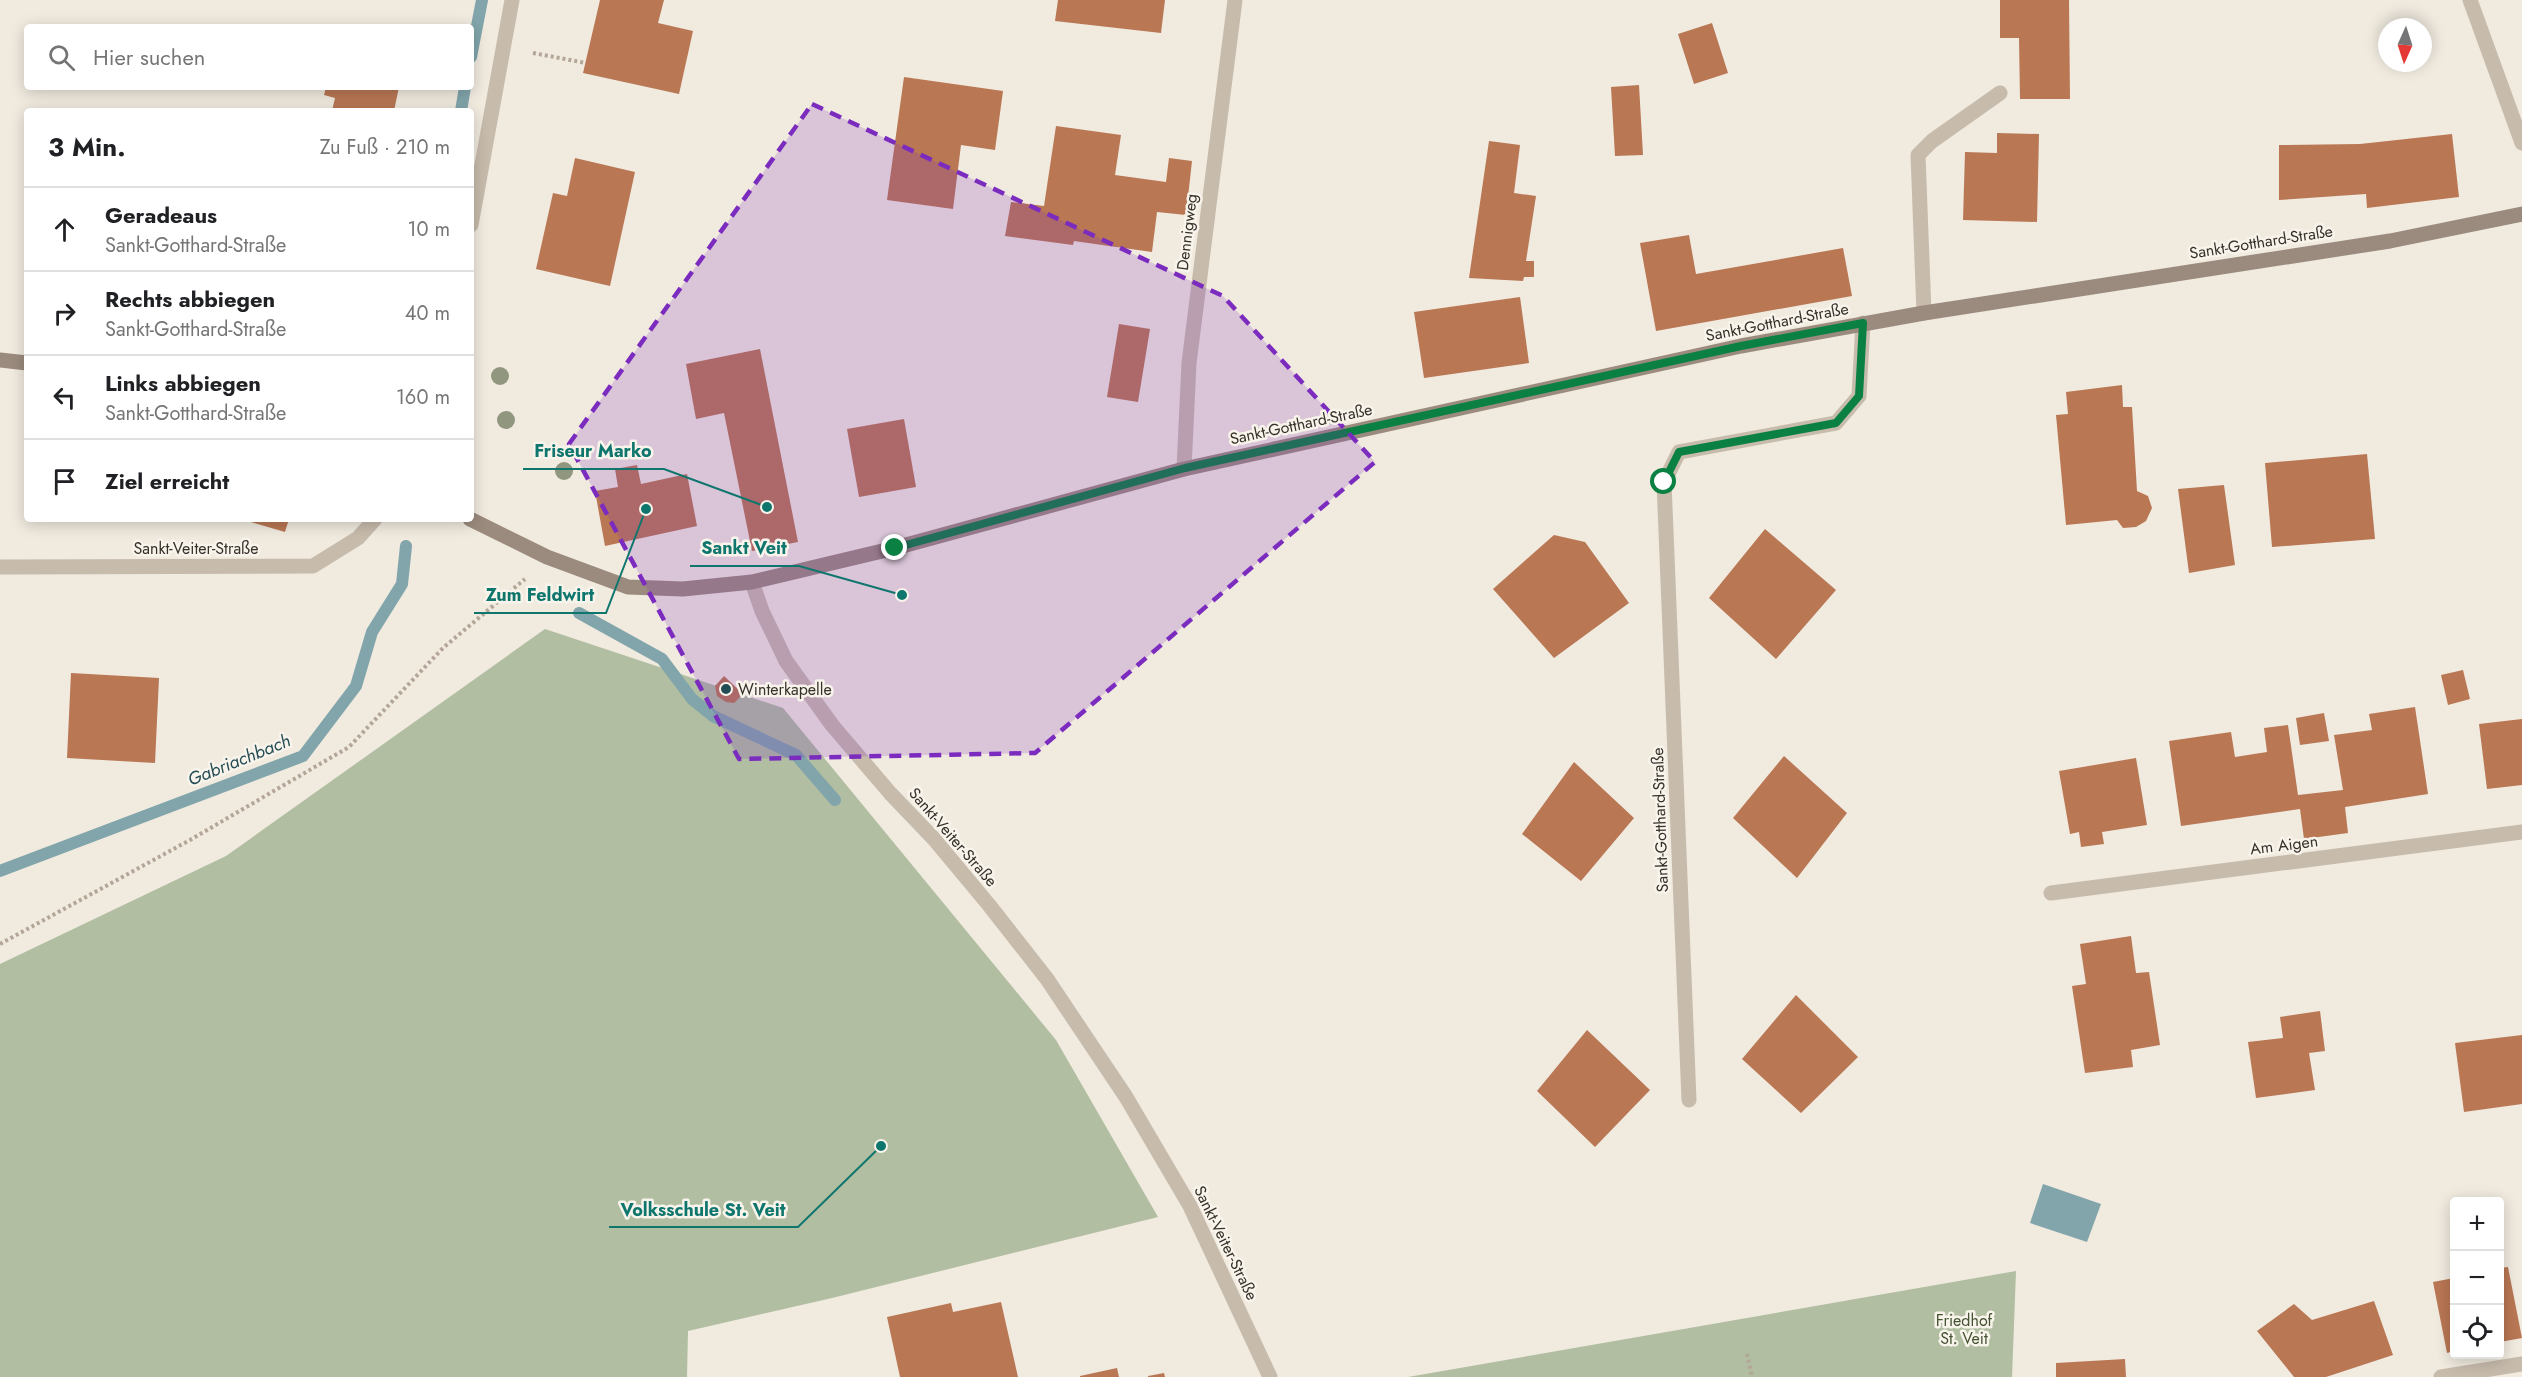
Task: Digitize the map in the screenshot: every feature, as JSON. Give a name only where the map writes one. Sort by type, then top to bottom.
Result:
[{"type":"main road","name":"Sankt-Gotthard-Straße","points":[[752,582],[895,548],[1185,468],[1741,346],[1924,313],[2390,241],[2522,214]]},
{"type":"main road","points":[[0,360],[24,363]]},
{"type":"main road","points":[[474,521],[548,557],[628,586],[683,590],[752,582]]},
{"type":"street","points":[[474,209],[512,0]]},
{"type":"street","name":"Dennigweg","points":[[1185,468],[1189,363],[1235,0]]},
{"type":"street","points":[[2476,2],[2522,143]]},
{"type":"street","points":[[1924,313],[1918,154],[1932,141],[2000,93]]},
{"type":"street","name":"Sankt-Gotthard-Straße","points":[[1689,1100],[1664,482],[1679,452],[1836,423],[1859,396],[1863,323]]},
{"type":"street","name":"Sankt-Veiter-Straße","points":[[0,567],[313,566],[358,538],[372,522]]},
{"type":"street","name":"Sankt-Veiter-Straße","points":[[752,582],[762,610],[786,661],[832,725],[890,793],[934,839],[996,914],[1047,979],[1126,1097],[1190,1206],[1270,1377]]},
{"type":"street","name":"Am Aigen","points":[[2051,892],[2522,832]]},
{"type":"street","points":[[2441,1377],[2522,1365]]},
{"type":"path","points":[[530,52],[586,63]]},
{"type":"path","points":[[0,944],[190,840],[349,747],[443,648],[519,585],[548,557]]},
{"type":"path","points":[[1747,1354],[1752,1377]]},
{"type":"highlighted area","points":[[812,104],[1223,296],[1375,462],[1035,753],[739,759],[569,444]]},
{"type":"green space","points":[[545,629],[783,708],[1056,1040],[1158,1217],[832,1298],[688,1331],[687,1377],[0,1377],[0,964],[226,856]]},
{"type":"green space","name":"Friedhof St. Veit","points":[[2016,1271],[2012,1377],[1408,1377]]},
{"type":"water","points":[[2043,1184],[2101,1204],[2087,1242],[2030,1223]]},
{"type":"building","points":[[600,0],[664,0],[658,23],[693,31],[679,94],[583,73]]},
{"type":"building","points":[[1058,0],[1165,0],[1161,33],[1055,21]]},
{"type":"building","points":[[2000,0],[2069,0],[2070,99],[2020,99],[2019,38],[2000,38]]},
{"type":"building","points":[[1712,23],[1728,73],[1694,84],[1678,34]]},
{"type":"building","points":[[904,77],[1003,91],[995,150],[961,145],[953,209],[887,200]]},
{"type":"building","points":[[1639,85],[1643,155],[1615,156],[1611,87]]},
{"type":"building","points":[[325,90],[398,90],[395,108],[333,108],[335,98],[324,95]]},
{"type":"building","points":[[1056,126],[1121,135],[1115,175],[1166,182],[1169,158],[1192,161],[1186,215],[1157,212],[1152,252],[1074,241],[1073,245],[1005,236],[1011,202],[1044,206]]},
{"type":"building","points":[[1997,133],[2039,134],[2037,222],[1963,220],[1965,152],[1997,153]]},
{"type":"building","points":[[2452,134],[2459,197],[2367,208],[2366,194],[2279,200],[2279,145],[2360,144]]},
{"type":"building","points":[[1489,141],[1520,145],[1514,193],[1536,196],[1526,261],[1534,261],[1534,277],[1524,277],[1523,281],[1469,278]]},
{"type":"building","points":[[575,158],[635,172],[610,286],[536,269],[553,193],[567,196]]},
{"type":"building","points":[[1689,235],[1696,274],[1843,248],[1852,296],[1656,331],[1640,243]]},
{"type":"building","points":[[1520,297],[1529,363],[1424,378],[1414,312]]},
{"type":"building","points":[[1119,324],[1150,329],[1138,402],[1107,397]]},
{"type":"building","points":[[760,349],[798,542],[752,551],[724,413],[696,419],[686,364]]},
{"type":"building","points":[[2122,385],[2123,407],[2132,407],[2137,491],[2148,496],[2152,508],[2146,521],[2136,527],[2123,528],[2117,520],[2066,525],[2056,415],[2068,414],[2066,392]]},
{"type":"building","points":[[904,419],[916,487],[859,497],[847,429]]},
{"type":"building","points":[[2367,454],[2375,539],[2272,547],[2265,463]]},
{"type":"building","points":[[637,465],[641,484],[687,474],[697,526],[605,546],[595,491],[618,487],[615,469]]},
{"type":"building","points":[[2224,485],[2235,565],[2189,573],[2178,489]]},
{"type":"building","points":[[250,522],[288,522],[285,532]]},
{"type":"building","points":[[1765,529],[1836,590],[1776,659],[1709,598]]},
{"type":"building","points":[[1554,535],[1585,542],[1629,603],[1554,658],[1493,589]]},
{"type":"building","points":[[2463,670],[2470,699],[2448,705],[2441,675]]},
{"type":"building","points":[[71,673],[159,678],[155,763],[67,758]]},
{"type":"building","name":"Winterkapelle","points":[[724,676],[743,694],[734,703],[726,702],[717,696],[715,686]]},
{"type":"building","points":[[2415,707],[2428,794],[2345,807],[2348,833],[2304,839],[2300,809],[2181,826],[2169,741],[2231,732],[2235,757],[2267,752],[2264,728],[2288,725],[2298,795],[2343,790],[2334,735],[2372,730],[2369,714]]},
{"type":"building","points":[[2324,713],[2329,741],[2300,745],[2296,718]]},
{"type":"building","points":[[2522,719],[2522,785],[2487,789],[2479,724]]},
{"type":"building","points":[[1784,756],[1847,813],[1797,878],[1733,818]]},
{"type":"building","points":[[2136,758],[2147,825],[2102,832],[2104,844],[2081,847],[2079,832],[2070,834],[2059,771]]},
{"type":"building","points":[[1574,762],[1634,818],[1581,881],[1522,834]]},
{"type":"building","points":[[2131,936],[2136,973],[2149,972],[2160,1045],[2131,1050],[2133,1067],[2085,1073],[2072,986],[2086,984],[2080,944]]},
{"type":"building","points":[[1796,995],[1858,1057],[1801,1113],[1742,1059]]},
{"type":"building","points":[[2320,1011],[2325,1051],[2309,1053],[2315,1090],[2256,1098],[2248,1042],[2283,1038],[2280,1017]]},
{"type":"building","points":[[1587,1030],[1650,1090],[1595,1147],[1537,1091]]},
{"type":"building","points":[[2522,1035],[2522,1104],[2464,1112],[2455,1043]]},
{"type":"building","points":[[2508,1267],[2522,1338],[2504,1341],[2504,1305],[2504,1268]]},
{"type":"building","points":[[2450,1279],[2450,1352],[2447,1353],[2433,1282]]},
{"type":"building","points":[[2374,1301],[2393,1355],[2326,1377],[2294,1377],[2257,1331],[2294,1304],[2312,1320]]},
{"type":"building","points":[[1001,1302],[1018,1377],[900,1377],[887,1317],[951,1303],[953,1312]]},
{"type":"building","points":[[2125,1359],[2126,1377],[2056,1377],[2056,1363]]},
{"type":"building","points":[[1117,1368],[1119,1377],[1080,1377],[1080,1376]]},
{"type":"building","points":[[1164,1373],[1165,1377],[1148,1377],[1148,1376]]},
{"type":"waterway","name":"Gabriachbach","points":[[474,41],[482,0]]},
{"type":"waterway","name":"Gabriachbach","points":[[462,108],[464,90]]},
{"type":"waterway","name":"Gabriachbach","points":[[0,871],[303,756],[356,686],[372,632],[402,584],[406,546]]},
{"type":"waterway","points":[[579,613],[662,659],[692,699],[713,716],[796,755],[835,800]]},
{"type":"place","name":"Friseur Marko","points":[[767,507]]},
{"type":"place","name":"Zum Feldwirt","points":[[646,509]]},
{"type":"place","name":"Sankt Veit","points":[[902,595]]},
{"type":"place","name":"Winterkapelle","points":[[726,689]]},
{"type":"place","name":"Volksschule St. Veit","points":[[881,1146]]},
{"type":"route","points":[[895,548],[1185,468],[1741,346],[1863,323],[1859,396],[1836,423],[1679,452],[1664,482]]}]
